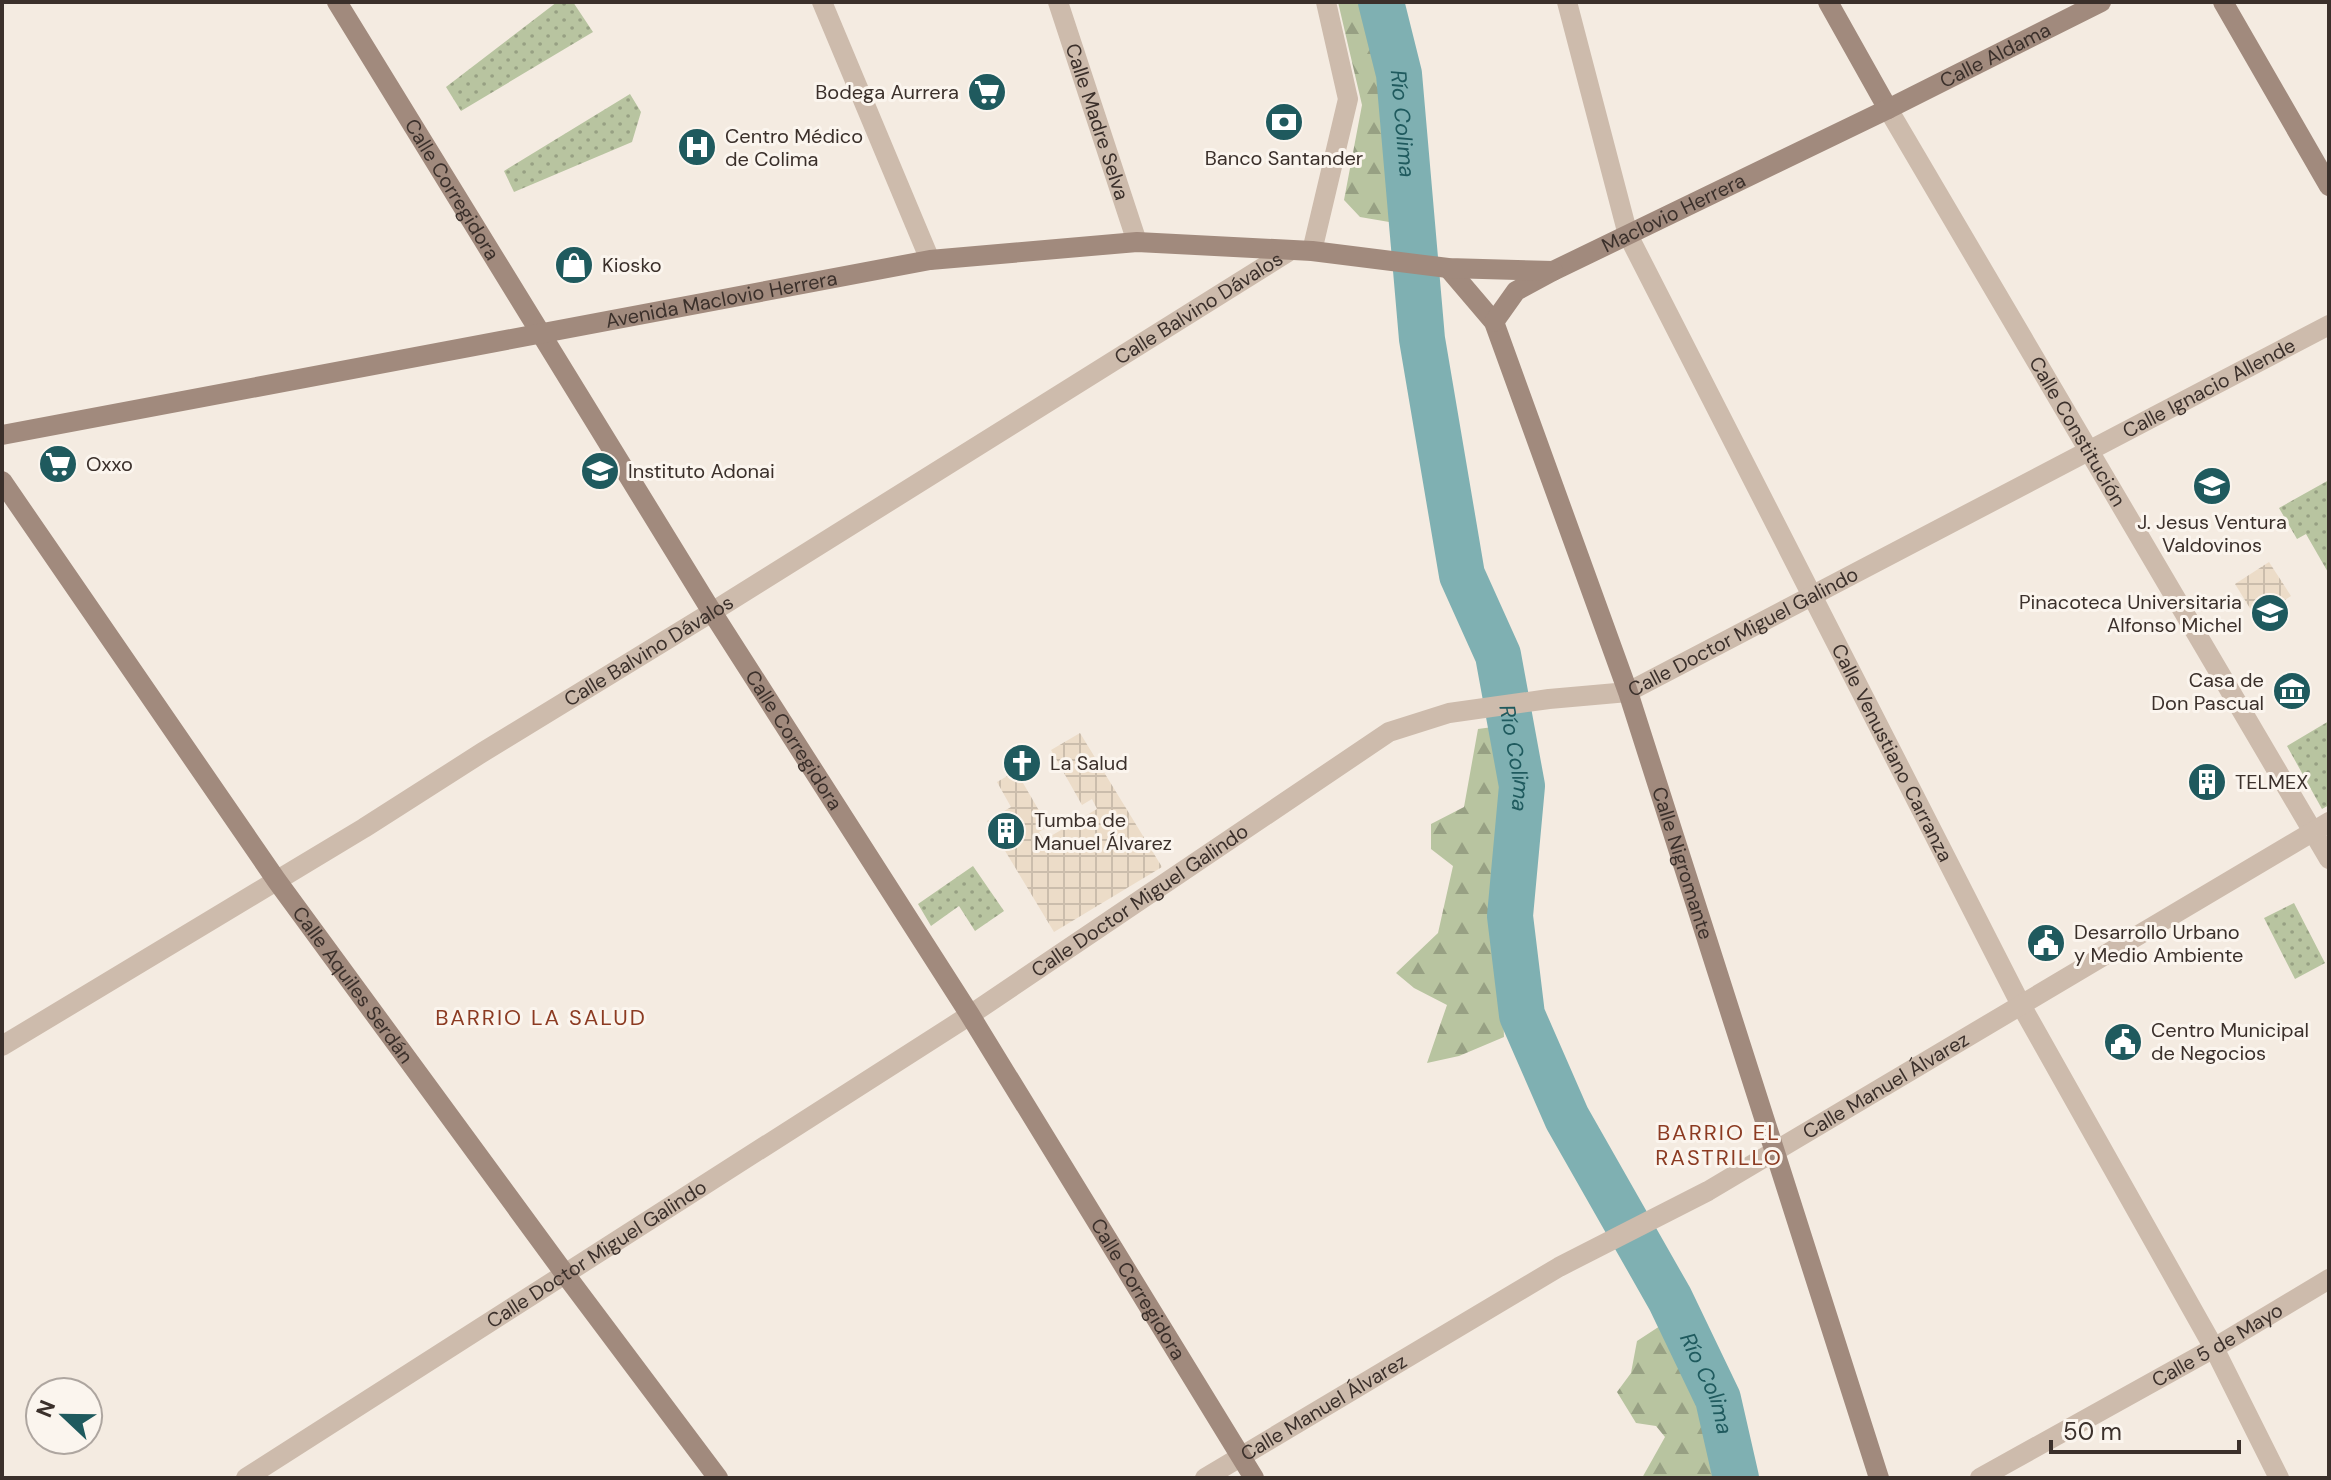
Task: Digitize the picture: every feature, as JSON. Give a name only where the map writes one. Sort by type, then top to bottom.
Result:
[{"type":"street","name":"Calle Corregidora","points":[[337,2],[712,612],[970,1015],[1254,1478]]},
{"type":"street","points":[[822,2],[930,260]]},
{"type":"street","name":"Calle Madre Selva","points":[[1058,2],[1137,242]]},
{"type":"street","points":[[1302,251],[1348,99],[1326,2]]},
{"type":"street","name":"Calle Venustiano Carranza","points":[[1567,2],[1628,235],[2021,1005],[2214,1348],[2279,1478]]},
{"type":"street","name":"Calle Constitución","points":[[1828,2],[2091,451],[2321,826],[2329,859]]},
{"type":"street","name":"Calle Aldama","points":[[1888,109],[2101,2]]},
{"type":"street","points":[[2223,2],[2329,186]]},
{"type":"street","name":"Maclovio Herrera","points":[[1448,268],[1553,271],[1888,109]]},
{"type":"street","name":"Avenida Maclovio Herrera","points":[[2,435],[930,260],[1137,242],[1302,251],[1448,268]]},
{"type":"street","name":"Calle Balvino Dávalos","points":[[4,1042],[277,881],[1302,251]]},
{"type":"street","name":"Calle Nigromante","points":[[1448,268],[1494,322],[1628,692],[1879,1478]]},
{"type":"street","points":[[1494,322],[1516,291],[1553,271]]},
{"type":"street","name":"Calle Ignacio Allende","points":[[2091,451],[2329,325]]},
{"type":"street","name":"Calle Doctor Miguel Galindo","points":[[246,1478],[970,1015],[1389,732],[1449,713],[1628,692],[2091,451]]},
{"type":"street","name":"Calle Aquiles Serdán","points":[[2,481],[277,881],[718,1478]]},
{"type":"street","name":"Calle Manuel Álvarez","points":[[1205,1478],[1559,1267],[1708,1191],[2321,826]]},
{"type":"street","name":"Calle 5 de Mayo","points":[[1980,1478],[2214,1348],[2329,1279]]},
{"type":"green space","points":[[557,2],[573,2],[593,32],[461,111],[446,87]]},
{"type":"green space","points":[[1338,2],[1367,2],[1391,76],[1381,100],[1396,121],[1404,199],[1395,223],[1360,217],[1344,200],[1362,105]]},
{"type":"green space","points":[[630,94],[641,112],[632,142],[514,192],[504,171]]},
{"type":"green space","points":[[2329,480],[2329,574],[2306,534],[2297,539],[2279,508]]},
{"type":"green space","points":[[2329,721],[2329,805],[2322,809],[2287,746]]},
{"type":"green space","points":[[1500,726],[1513,789],[1500,933],[1504,1037],[1459,1056],[1427,1063],[1447,1005],[1414,988],[1396,973],[1438,933],[1453,866],[1431,849],[1431,824],[1464,807],[1478,729]]},
{"type":"green space","points":[[973,866],[1004,911],[975,931],[959,906],[931,926],[918,904]]},
{"type":"green space","points":[[2294,903],[2325,963],[2295,979],[2264,918]]},
{"type":"green space","points":[[1660,1326],[1707,1400],[1716,1478],[1642,1478],[1665,1437],[1656,1426],[1636,1423],[1617,1392],[1631,1373],[1637,1341]]},
{"type":"shaded area","points":[[2269,562],[2291,596],[2256,618],[2235,584]]},
{"type":"shaded area","points":[[1080,733],[1162,867],[1054,932],[987,821],[1011,807],[997,782],[1016,771],[1048,826],[1039,832],[1044,840],[1097,809],[1092,799],[1082,805],[1051,750]]},
{"type":"waterway","name":"Río Colima","points":[[1381,2],[1399,74],[1422,339],[1462,575],[1498,655],[1522,786],[1510,916],[1522,1015],[1567,1118],[1670,1299],[1718,1399],[1736,1478]]},
{"type":"place","name":"Bodega Aurrera","points":[[987,92]]},
{"type":"place","name":"Banco Santander","points":[[1284,122]]},
{"type":"place","name":"Centro Médico de Colima","points":[[697,147]]},
{"type":"place","name":"Kiosko","points":[[574,265]]},
{"type":"place","name":"Oxxo","points":[[58,464]]},
{"type":"place","name":"Instituto Adonai","points":[[600,471]]},
{"type":"place","name":"J. Jesus Ventura Valdovinos","points":[[2212,486]]},
{"type":"place","name":"Pinacoteca Universitaria Alfonso Michel","points":[[2270,613]]},
{"type":"place","name":"Casa de Don Pascual","points":[[2292,691]]},
{"type":"place","name":"La Salud","points":[[1022,763]]},
{"type":"place","name":"TELMEX","points":[[2207,782]]},
{"type":"place","name":"Tumba de Manuel Álvarez","points":[[1006,831]]},
{"type":"place","name":"Desarrollo Urbano y Medio Ambiente","points":[[2046,943]]},
{"type":"place","name":"Centro Municipal de Negocios","points":[[2123,1042]]},
{"type":"district","name":"BARRIO LA SALUD","points":[[541,1017]]},
{"type":"district","name":"BARRIO EL RASTRILLO","points":[[1719,1144]]}]
